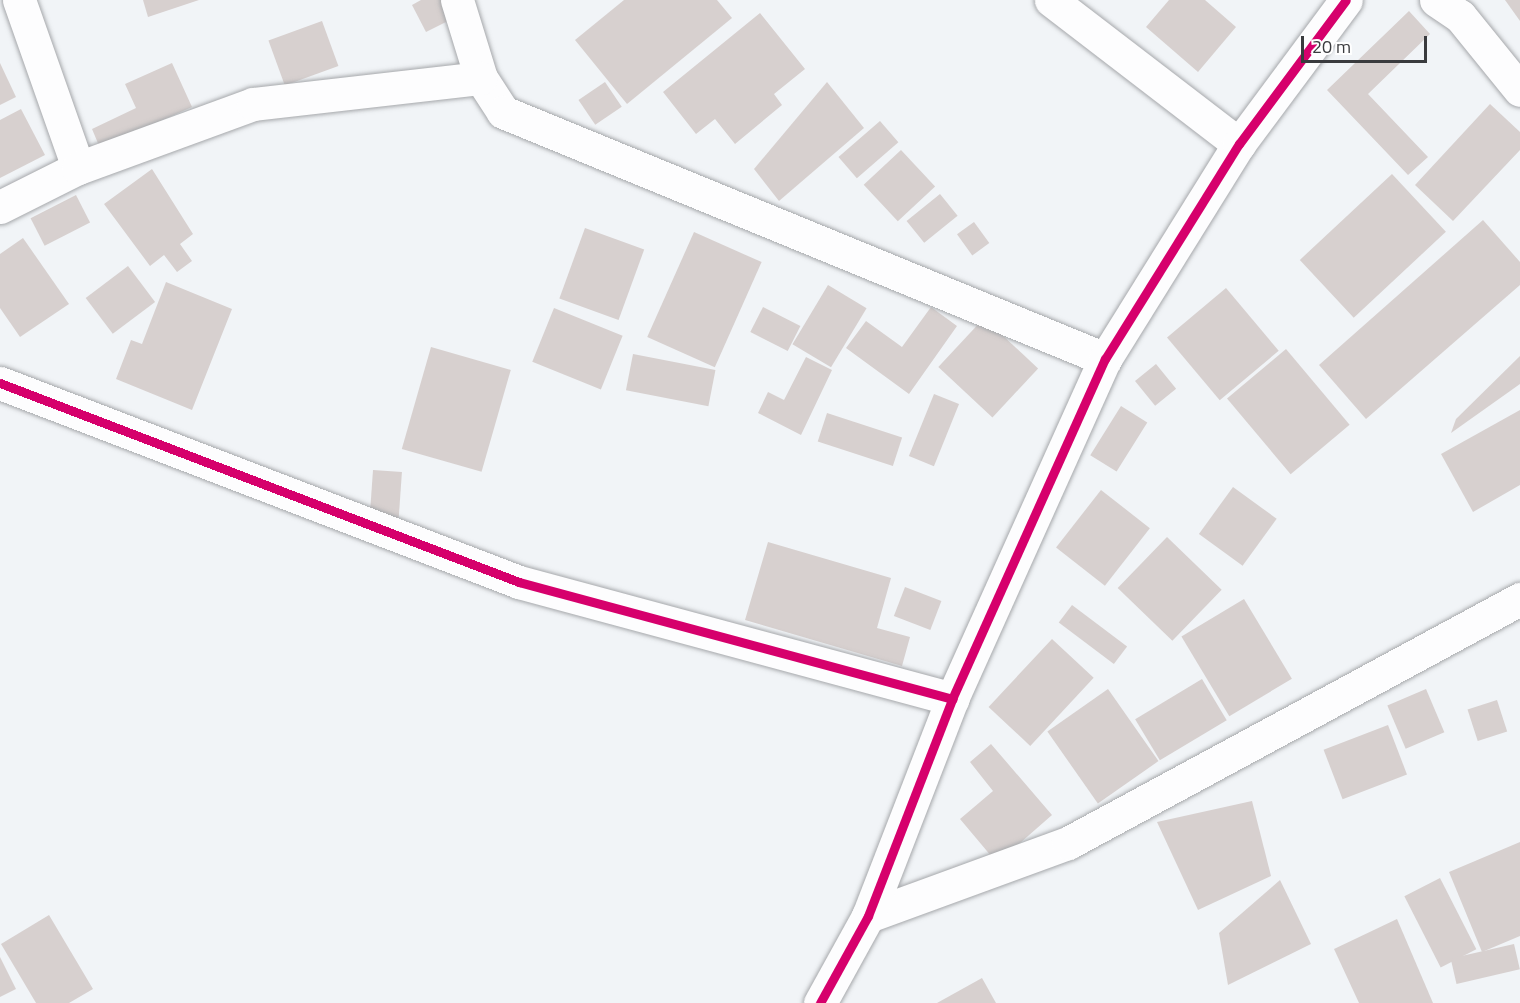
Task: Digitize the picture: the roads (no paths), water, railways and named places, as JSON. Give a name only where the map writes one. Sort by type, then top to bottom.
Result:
[{"type":"street","points":[[19,0],[78,168]]},
{"type":"street","points":[[457,0],[481,78],[503,112],[1105,359]]},
{"type":"street","points":[[1051,0],[1239,144]]},
{"type":"street","points":[[820,1003],[868,916],[952,699],[1105,359],[1239,144],[1346,0]]},
{"type":"street","points":[[1436,0],[1460,16],[1520,90]]},
{"type":"street","points":[[0,207],[78,168],[254,104],[481,78]]},
{"type":"street","points":[[0,383],[519,582],[952,699]]},
{"type":"street","points":[[868,916],[1068,843],[1520,599]]}]
